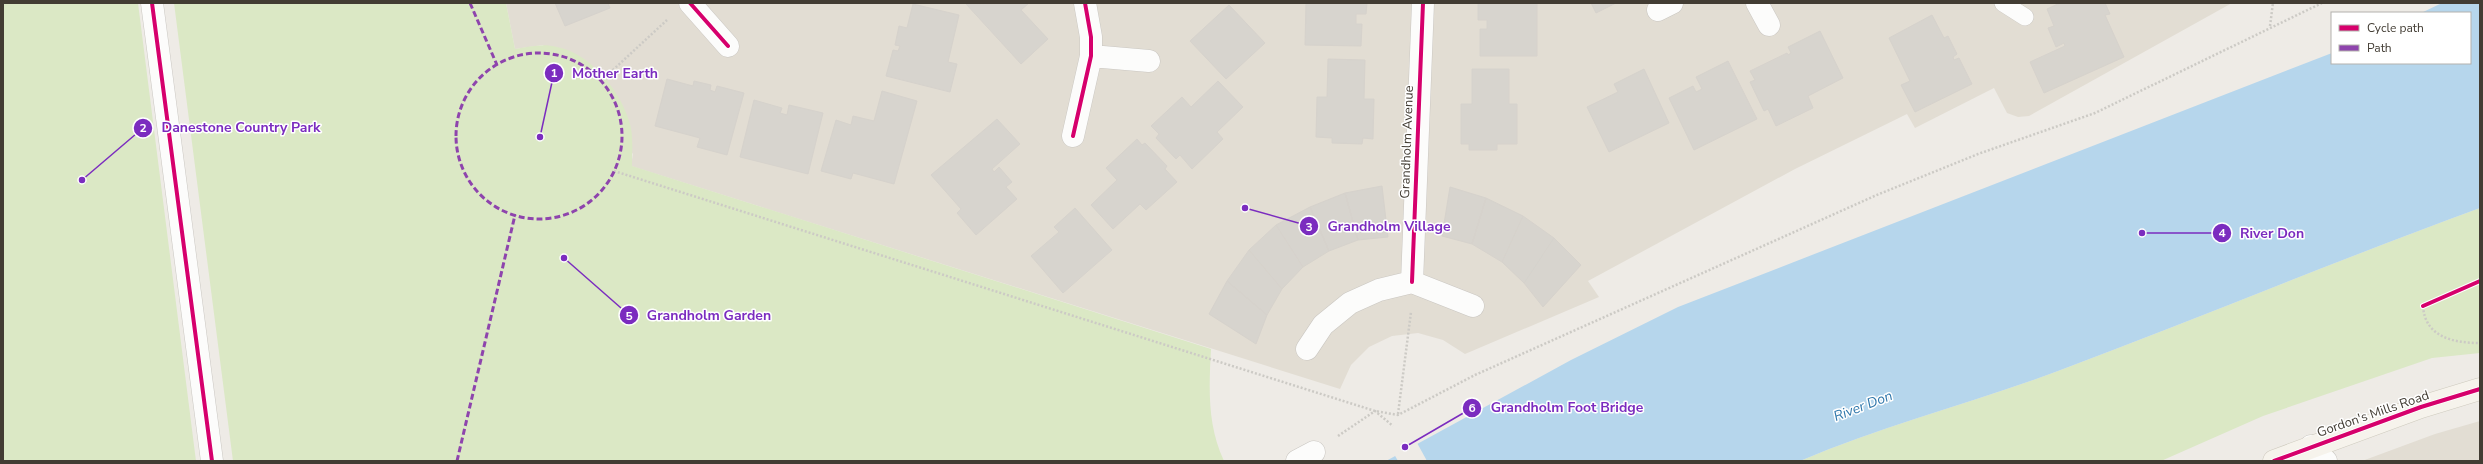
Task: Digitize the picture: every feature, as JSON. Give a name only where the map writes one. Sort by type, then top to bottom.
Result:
[{"type":"street","points":[[152,3],[212,461]]},
{"type":"street","points":[[690,3],[728,46]]},
{"type":"street","points":[[1073,136],[1091,56],[1091,36],[1085,3]]},
{"type":"street","name":"Grandholm Avenue","points":[[1412,282],[1423,3]]},
{"type":"street","points":[[1757,3],[1768,25]]},
{"type":"street","points":[[1091,56],[1149,61]]},
{"type":"street","points":[[1307,349],[1323,325],[1350,304],[1379,290],[1412,282],[1473,306]]},
{"type":"street","name":"Gordon's Mills Road","points":[[2274,461],[2318,453],[2421,407],[2480,389]]},
{"type":"lane","points":[[2003,3],[2026,17]]},
{"type":"path","points":[[2270,27],[2272,3]]},
{"type":"path","points":[[614,171],[1375,411],[1398,415],[1475,375],[1879,194],[1978,154],[2095,113],[2322,3]]},
{"type":"path","points":[[601,81],[669,18]]},
{"type":"path","points":[[1398,415],[1410,328],[1412,282]]},
{"type":"path","points":[[2423,306],[2424,318],[2430,328],[2440,335],[2455,341],[2480,343]]},
{"type":"path","points":[[1375,411],[1393,426]]},
{"type":"path","points":[[1305,456],[1375,411]]},
{"type":"shaded area","points":[[506,3],[2232,3],[2029,116],[2018,117],[2007,113],[1994,88],[1915,128],[1907,114],[1795,169],[1588,281],[1599,297],[1465,354],[1443,340],[1418,333],[1392,336],[1369,347],[1351,365],[1340,389],[631,166],[633,154],[543,45],[515,49]]},
{"type":"shaded area","points":[[2480,421],[2480,461],[2362,461],[2435,434]]},
{"type":"green space","points":[[3,3],[138,3],[196,461],[3,461]]},
{"type":"green space","points":[[174,3],[506,3],[515,49],[546,45],[569,51],[580,56],[591,64],[610,84],[623,107],[630,124],[632,166],[1211,349],[1210,406],[1218,447],[1224,461],[233,461]]},
{"type":"green space","points":[[2480,208],[2480,353],[2432,358],[2263,416],[2161,461],[1800,461],[1864,436],[2026,383]]},
{"type":"water","name":"River Don","points":[[2442,3],[2480,3],[2480,208],[2026,383],[1864,436],[1800,461],[1386,461],[1571,360],[1678,307],[2331,53],[2331,64],[2471,64],[2471,12],[2423,12]]},
{"type":"pier","points":[[1416,441],[1427,461],[1398,461],[1394,454]]},
{"type":"building","points":[[555,3],[608,3],[610,8],[565,26]]},
{"type":"building","points":[[1029,3],[1021,10],[1048,39],[1021,64],[966,4]]},
{"type":"building","points":[[1306,3],[1367,3],[1366,14],[1356,14],[1356,24],[1362,24],[1361,46],[1305,45]]},
{"type":"building","points":[[1478,3],[1537,3],[1537,56],[1480,56],[1480,29],[1487,29],[1487,20],[1478,20]]},
{"type":"building","points":[[1591,3],[1616,3],[1596,13]]},
{"type":"building","points":[[2060,3],[2105,3],[2110,14],[2105,15],[2124,57],[2044,93],[2030,62],[2065,46],[2064,43],[2056,47],[2048,28],[2054,26],[2047,9]]},
{"type":"building","points":[[913,4],[959,15],[948,62],[957,64],[950,92],[886,76],[893,50],[898,51],[900,46],[895,45],[899,26],[907,28]]},
{"type":"building","points":[[1229,5],[1265,43],[1226,79],[1190,41]]},
{"type":"building","points":[[1932,15],[1944,38],[1948,36],[1957,54],[1953,57],[1954,60],[1959,58],[1972,84],[1915,112],[1901,85],[1910,81],[1889,38]]},
{"type":"building","points":[[1820,31],[1843,78],[1808,96],[1813,108],[1776,126],[1768,109],[1764,111],[1750,82],[1755,80],[1750,71],[1787,53],[1788,55],[1791,53],[1788,47]]},
{"type":"building","points":[[1328,59],[1365,60],[1364,99],[1374,99],[1373,139],[1363,138],[1362,144],[1332,143],[1332,138],[1316,137],[1317,97],[1327,97]]},
{"type":"building","points":[[1728,61],[1757,119],[1694,150],[1669,98],[1693,86],[1696,92],[1702,89],[1696,77]]},
{"type":"building","points":[[1472,69],[1509,69],[1509,104],[1517,104],[1517,144],[1497,144],[1497,150],[1469,150],[1469,144],[1461,144],[1461,104],[1472,104]]},
{"type":"building","points":[[1644,69],[1669,123],[1609,152],[1587,107],[1618,92],[1614,84]]},
{"type":"building","points":[[667,79],[693,86],[694,81],[711,85],[710,90],[715,92],[717,86],[744,93],[727,155],[697,147],[700,138],[655,126]]},
{"type":"building","points":[[1218,81],[1243,107],[1217,132],[1223,139],[1192,169],[1180,155],[1176,159],[1156,138],[1159,134],[1151,126],[1182,97],[1191,107]]},
{"type":"building","points":[[882,91],[917,101],[894,184],[853,173],[851,179],[821,171],[836,120],[851,125],[853,116],[874,121]]},
{"type":"building","points":[[754,100],[782,108],[780,113],[787,115],[789,105],[823,113],[808,174],[740,157]]},
{"type":"building","points":[[997,119],[1020,144],[992,169],[994,172],[999,167],[1012,182],[1006,187],[1017,199],[976,235],[957,213],[961,209],[931,175]]},
{"type":"building","points":[[1137,139],[1142,145],[1145,143],[1167,166],[1165,169],[1177,182],[1146,210],[1140,204],[1113,229],[1091,205],[1117,180],[1106,168]]},
{"type":"building","points":[[1382,186],[1388,237],[1358,240],[1345,193]]},
{"type":"building","points":[[1450,187],[1486,198],[1472,244],[1442,236]]},
{"type":"building","points":[[1345,193],[1358,240],[1329,251],[1310,207]]},
{"type":"building","points":[[1486,198],[1523,216],[1502,262],[1472,244]]},
{"type":"building","points":[[1310,207],[1329,251],[1303,267],[1276,225]]},
{"type":"building","points":[[1075,208],[1112,250],[1063,293],[1031,256],[1059,232],[1054,227]]},
{"type":"building","points":[[1523,216],[1554,238],[1524,283],[1502,262]]},
{"type":"building","points":[[1276,225],[1303,267],[1282,289],[1249,250]]},
{"type":"building","points":[[1554,238],[1581,265],[1543,307],[1524,283]]},
{"type":"building","points":[[1249,250],[1282,289],[1267,315],[1227,281]]},
{"type":"building","points":[[1227,281],[1267,315],[1256,344],[1209,314]]},
{"type":"marked path","points":[[470,3],[497,65]]},
{"type":"marked path","points":[[539,53],[563,57],[578,63],[591,72],[603,84],[612,97],[618,112],[622,136],[618,160],[612,175],[603,188],[591,200],[578,209],[563,215],[539,219],[515,215],[500,209],[487,200],[475,188],[466,175],[460,160],[456,136],[460,112],[466,97],[475,84],[487,72],[500,63],[515,57],[539,53]]},
{"type":"marked path","points":[[457,461],[515,215]]},
{"type":"cycle path","points":[[152,3],[212,461]]},
{"type":"cycle path","points":[[690,3],[728,46]]},
{"type":"cycle path","points":[[1073,136],[1091,56],[1091,37],[1085,3]]},
{"type":"cycle path","points":[[1412,282],[1423,3]]},
{"type":"cycle path","points":[[2423,306],[2480,281]]},
{"type":"cycle path","points":[[2274,461],[2421,407],[2480,389]]},
{"type":"place","name":"Mother Earth","points":[[540,137]]},
{"type":"place","name":"Danestone Country Park","points":[[82,180]]},
{"type":"place","name":"Grandholm Village","points":[[1245,208]]},
{"type":"place","name":"River Don","points":[[2142,233]]},
{"type":"place","name":"Grandholm Garden","points":[[564,258]]},
{"type":"place","name":"Grandholm Foot Bridge","points":[[1405,447]]}]
